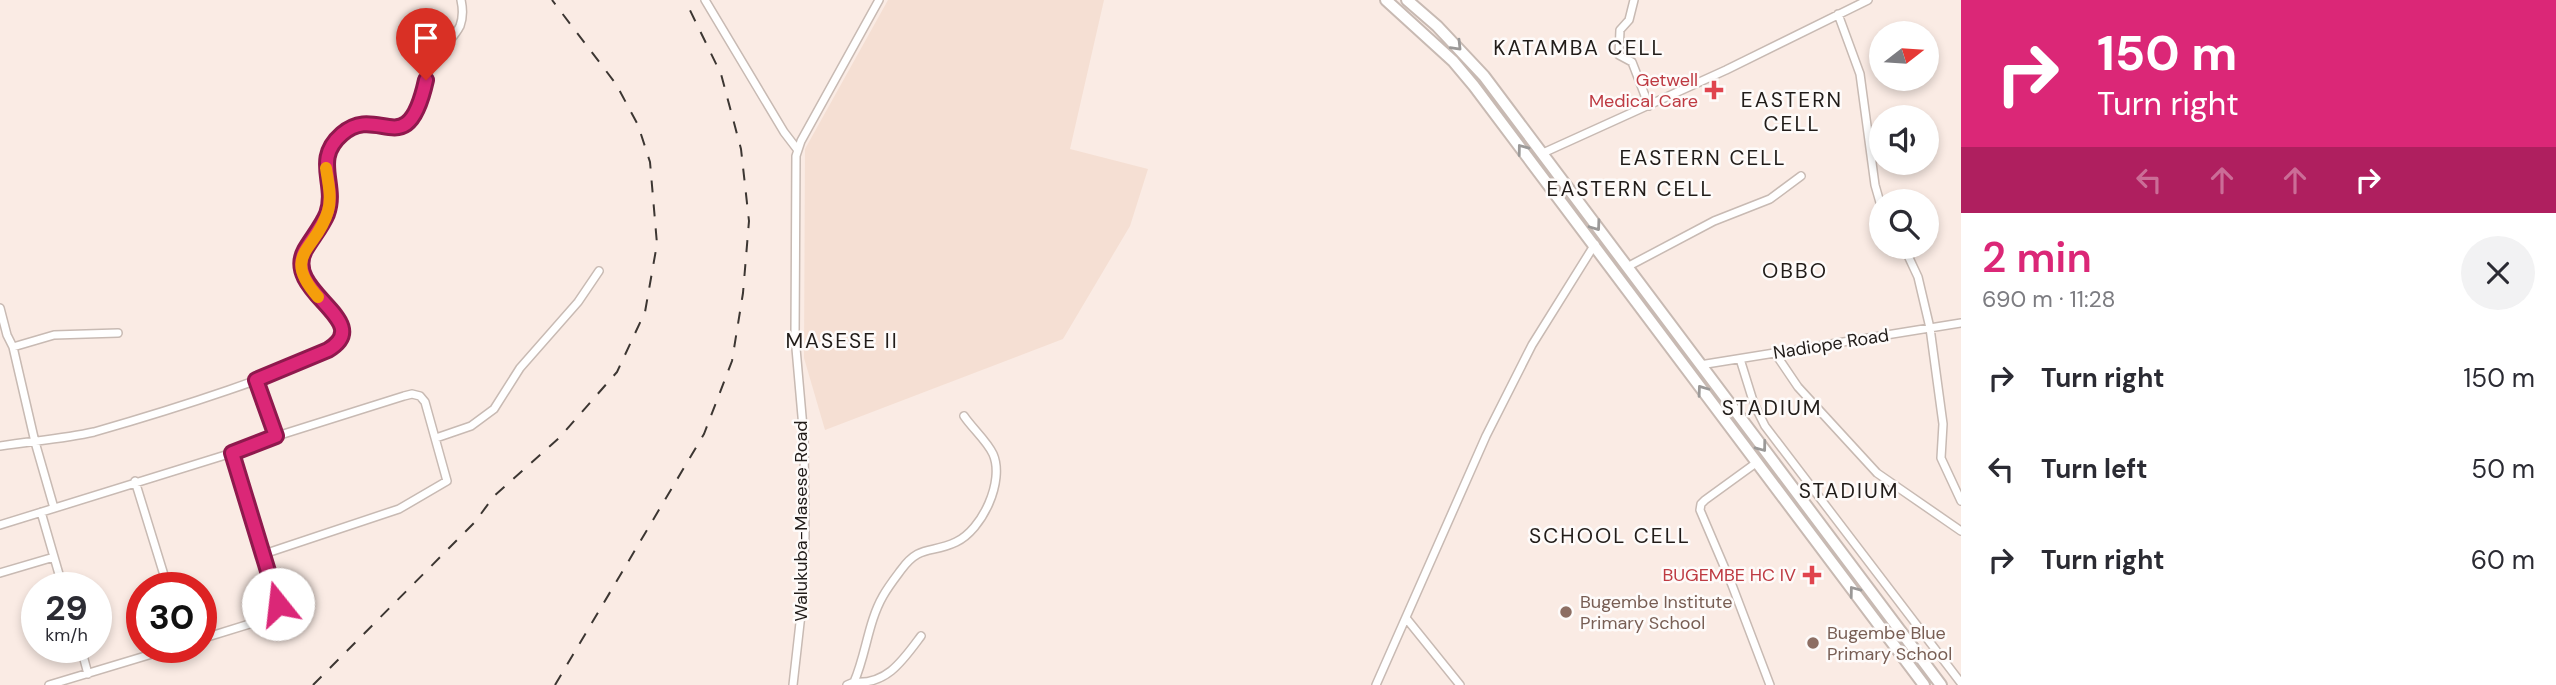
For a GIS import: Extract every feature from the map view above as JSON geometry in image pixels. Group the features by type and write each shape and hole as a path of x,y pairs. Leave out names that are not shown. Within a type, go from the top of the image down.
{"highway":[{"path":"1386,0 1453,61 1595,244 1924,685"},
{"path":"1407,0 1437,26 1484,76 1943,685"}],"street":[{"path":"0,446 92,432 256,380 337,345 344,336 344,328 316,295 301,270 300,260 327,213 327,155 342,134 354,126 364,123 401,128 408,124 422,100 430,66 461,24 461,0"},
{"path":"705,0 783,132 797,149"},
{"name":"Walukuba-Masese Road","path":"793,685 799,647 805,536 804,439 795,337 797,149 879,0"},
{"path":"1634,0 1629,20 1620,30 1620,56 1632,62 1649,106"},
{"path":"1543,153 1649,106 1868,0"},
{"path":"1838,14 1860,74 1877,189"},
{"path":"1627,267 1714,221 1770,198 1801,176"},
{"path":"1376,685 1486,436 1532,345 1595,244"},
{"path":"1910,259 1918,277 1930,328 1943,424 1941,458 1961,501"},
{"path":"436,438 471,426 494,408 520,368 578,302 599,271"},
{"path":"0,307 7,335 13,346 35,442 54,508"},
{"name":"Nadiope Road","path":"1700,365 1961,323"},
{"path":"13,346 54,335 118,333"},
{"path":"1775,353 1798,387 1877,473 1961,531"},
{"path":"1740,359 1754,404 1765,426 1959,680 1943,685"},
{"path":"256,380 276,436"},
{"path":"0,525 412,394 420,396 425,402 447,481 399,509 264,554"},
{"path":"850,684 863,662 882,597 902,568 915,554 957,542 968,534 985,514 992,494 995,461 964,416"},
{"path":"217,634 270,618 278,604 232,453"},
{"path":"1756,463 1700,504 1700,510 1770,685"},
{"path":"135,481 163,572"},
{"path":"41,512 58,572"},
{"path":"0,573 54,557"},
{"path":"1406,618 1460,685"},
{"path":"850,684 866,684 887,676 901,664 921,636"},
{"path":"49,685 126,662"},
{"path":"85,663 88,674"}],"shaded area":[{"path":"888,0 1104,0 1070,149 1148,169 1130,226 1063,339 825,430 804,358 805,149"}],"railway":[{"path":"313,685 475,522 494,496 559,438 617,372 645,312 657,244 650,162 638,125 616,84 552,0"},
{"path":"555,685 704,434 732,361 743,293 749,221 741,149 721,74 685,0"}],"slow traffic":[{"path":"318,297 301,270 300,260 327,213 329,185 326,168"}],"place":[{"name":"Getwell Medical Care","path":"1714,90"},
{"name":"BUGEMBE HC IV","path":"1812,575"},
{"name":"Bugembe Institute Primary School","path":"1566,612"},
{"name":"Bugembe Blue Primary School","path":"1813,643"}],"district":[{"name":"KATAMBA CELL","path":"1579,48"},
{"name":"EASTERN CELL","path":"1792,112"},
{"name":"EASTERN CELL","path":"1703,158"},
{"name":"EASTERN CELL","path":"1630,189"},
{"name":"OBBO","path":"1795,271"},
{"name":"MASESE II","path":"842,341"},
{"name":"STADIUM","path":"1772,408"},
{"name":"STADIUM","path":"1849,491"},
{"name":"SCHOOL CELL","path":"1610,536"}],"route":[{"path":"278,604 232,453 276,436 256,380 328,350 337,345 344,336 344,328 338,318 316,295 301,270 300,260 327,213 327,155 342,134 354,126 364,123 401,128 408,124 422,100 426,80"}]}
